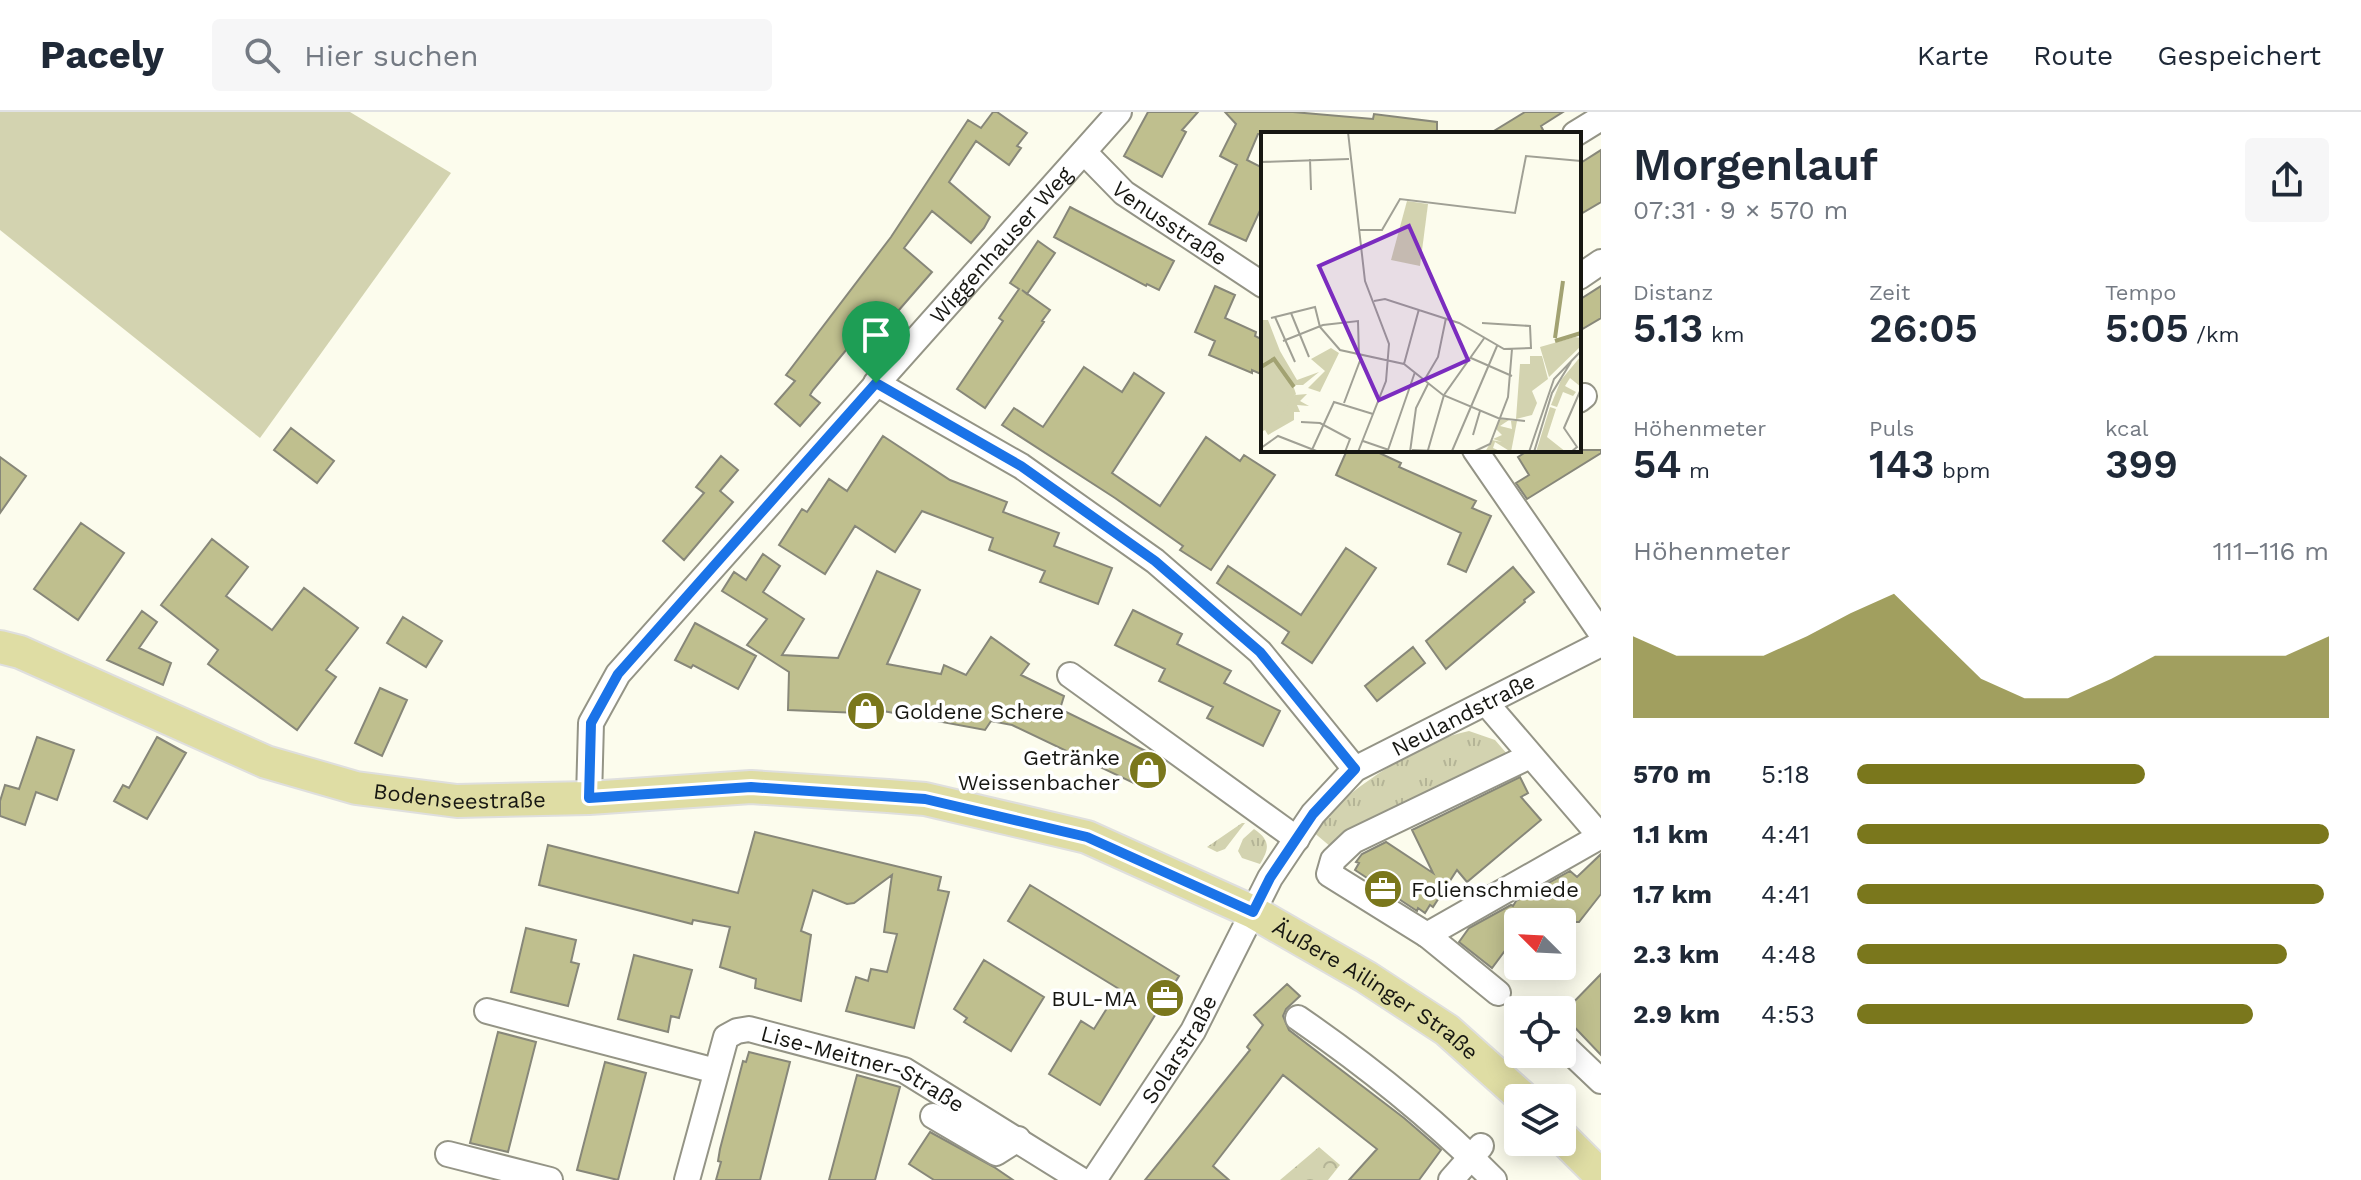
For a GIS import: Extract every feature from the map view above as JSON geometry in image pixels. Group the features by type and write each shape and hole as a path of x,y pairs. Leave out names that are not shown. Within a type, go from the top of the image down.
{"main road":[{"name":"Bodenseestraße","path":"0,647 20,652 266,762 356,788 457,801 589,798 751,787 925,799 1087,837"},
{"name":"Äußere Ailinger Straße","path":"1087,837 1253,912 1366,977 1447,1030 1507,1084"},
{"path":"1576,1151 1601,1176"}],"street":[{"name":"Wiggenhauser Weg","path":"589,798 591,723 618,674 1119,112"},
{"path":"1578,132 1601,118"},
{"name":"Venusstraße","path":"1084,152 1124,193 1261,284"},
{"path":"1581,276 1601,262"},
{"path":"876,383 1021,466 1155,561 1260,652 1355,769"},
{"path":"1482,452 1601,633"},
{"name":"Neulandstraße","path":"1253,912 1270,878 1313,814 1355,769 1601,644"},
{"path":"1070,675 1297,839"},
{"path":"1427,935 1601,836 1486,703"},
{"path":"1498,993 1427,935 1329,874 1333,860 1353,841 1530,756"},
{"name":"Solarstraße","path":"1106,1176 1193,1031 1253,912"},
{"path":"487,1011 716,1071"},
{"path":"1298,1018 1363,1063 1476,1151 1494,1180"},
{"name":"Lise-Meitner-Straße","path":"687,1180 726,1037 749,1029 904,1070 1081,1180"},
{"path":"1576,1057 1601,1081"},
{"path":"933,1116 996,1153 1018,1139"},
{"path":"1451,1180 1476,1151"},
{"path":"448,1154 550,1180"}],"green space":[{"path":"0,112 350,112 451,173 260,438 0,230"},
{"path":"1469,731 1495,740 1508,755 1331,847 1312,831 1342,801 1384,770 1428,745"},
{"path":"1245,823 1225,849 1217,852 1207,847"},
{"path":"1254,829 1267,845 1260,864 1242,858 1238,851 1243,839"},
{"path":"1319,1147 1340,1165 1328,1180 1280,1180"}],"building":[{"path":"993,112 1027,133 1017,146 1021,148 1009,165 976,141 949,182 990,217 984,228 971,243 932,211 904,248 932,272 872,341 861,332 813,390 810,395 820,403 800,426 775,404 795,381 786,375 891,237 968,120 981,128"},
{"path":"1148,112 1198,112 1182,130 1186,132 1162,177 1124,156"},
{"path":"1225,112 1293,112 1373,119 1374,114 1437,122 1437,132 1261,132 1247,160 1261,167 1261,208 1246,241 1209,224 1237,165 1220,156 1236,124"},
{"path":"1525,112 1563,112 1541,126 1544,132 1492,132"},
{"path":"1601,150 1601,202 1581,214 1581,163"},
{"path":"1070,207 1174,261 1159,290 1054,237"},
{"path":"1038,241 1055,253 1027,294 1050,310 985,408 957,389 1003,321 999,318 1019,289 1010,283"},
{"path":"1215,286 1235,295 1225,318 1256,332 1255,336 1261,339 1261,374 1209,355 1215,341 1195,332"},
{"path":"1601,286 1601,318 1581,330 1581,299"},
{"path":"1084,367 1122,392 1134,373 1164,393 1112,473 1160,506 1206,437 1240,461 1244,455 1275,475 1211,570 1180,550 1183,546 1115,498 1002,425 1014,408 1043,427"},
{"path":"291,428 334,461 317,483 274,450"},
{"path":"883,436 950,480 1007,502 1003,512 1059,533 1054,546 1112,568 1098,604 1040,582 1045,571 989,550 993,538 922,511 895,552 855,526 825,574 779,545 802,509 807,512 829,479 847,491"},
{"path":"1601,450 1601,453 1527,499 1516,483 1529,475 1518,457 1526,452"},
{"path":"1346,452 1377,452 1401,463 1399,467 1476,501 1472,508 1491,516 1466,572 1448,564 1461,533 1336,475"},
{"path":"721,456 738,470 720,491 733,502 684,560 663,541 704,493 696,487"},
{"path":"0,457 26,476 0,513"},
{"path":"81,523 124,553 78,620 34,589"},
{"path":"212,539 248,567 226,596 272,630 304,588 358,628 326,670 336,677 297,730 208,664 218,650 161,605"},
{"path":"1346,548 1376,568 1312,663 1282,643 1289,632 1217,583 1228,566 1301,615"},
{"path":"763,554 780,566 763,592 804,619 782,655 838,658 877,571 920,590 887,664 941,674 944,665 966,675 991,637 1029,664 1021,675 1064,696 1060,709 1156,756 1142,787 1012,725 991,721 985,730 883,711 883,714 788,710 789,672 747,645 767,619 722,591 734,572 746,580"},
{"path":"1513,567 1534,592 1446,669 1426,641"},
{"path":"1133,610 1182,634 1177,644 1231,671 1224,683 1280,711 1263,746 1207,718 1213,707 1159,681 1165,669 1115,645"},
{"path":"142,611 157,622 139,648 171,663 163,685 107,660"},
{"path":"403,617 442,641 426,667 387,643"},
{"path":"695,623 756,656 738,689 693,665 691,668 675,660"},
{"path":"1413,647 1425,663 1377,701 1365,686"},
{"path":"380,688 407,700 382,756 355,743"},
{"path":"37,737 74,750 57,800 36,792 25,825 0,816 0,801 5,785 19,789"},
{"path":"157,737 186,753 147,819 114,801 123,785 129,788"},
{"path":"1520,777 1528,793 1521,797 1541,820 1467,882 1457,870 1433,907 1430,905 1425,913 1418,908 1417,911 1355,870 1362,854 1386,842 1433,873 1412,830"},
{"path":"755,832 941,877 938,890 949,892 914,1028 846,1011 856,977 868,981 871,969 887,972 897,934 884,932 892,875 854,903 847,904 813,890 801,931 811,935 801,1001 755,988 756,979 720,967 730,927 693,920 692,924 539,885 548,845 738,893"},
{"path":"1601,854 1601,894 1579,922 1576,922 1576,908 1506,908 1570,871 1577,877"},
{"path":"1030,885 1179,976 1100,1105 1049,1074 1081,1021 1094,1029 1119,989 1008,921"},
{"path":"1504,909 1504,952 1492,968 1459,942 1469,928"},
{"path":"526,928 576,940 571,962 579,964 568,1006 511,992"},
{"path":"634,955 692,970 679,1018 671,1016 668,1032 618,1019"},
{"path":"984,960 1044,997 1011,1051 964,1022 967,1018 954,1009"},
{"path":"1601,974 1601,1055 1576,1029 1576,1000"},
{"path":"1287,984 1300,996 1283,1016 1289,1030 1441,1150 1419,1180 1349,1180 1377,1149 1283,1075 1213,1166 1229,1180 1145,1180 1250,1050 1247,1047 1263,1025 1254,1015"},
{"path":"498,1032 536,1042 508,1152 470,1143"},
{"path":"749,1052 790,1062 760,1180 716,1180 721,1162 718,1161 720,1149 743,1061 746,1062"},
{"path":"605,1062 646,1073 618,1180 577,1170"},
{"path":"857,1075 900,1087 875,1180 829,1180"},
{"path":"930,1132 1013,1180 934,1180 909,1164"}],"place":[{"name":"Goldene Schere","path":"866,711"},
{"name":"Getränke Weissenbacher","path":"1148,770"},
{"name":"Folienschmiede","path":"1383,889"},
{"name":"BUL-MA","path":"1165,998"}],"route":[{"path":"876,383 1021,466 1155,561 1260,652 1355,769 1313,814 1270,878 1253,912 1087,837 925,799 751,787 589,798 591,723 618,674 876,383"}]}
